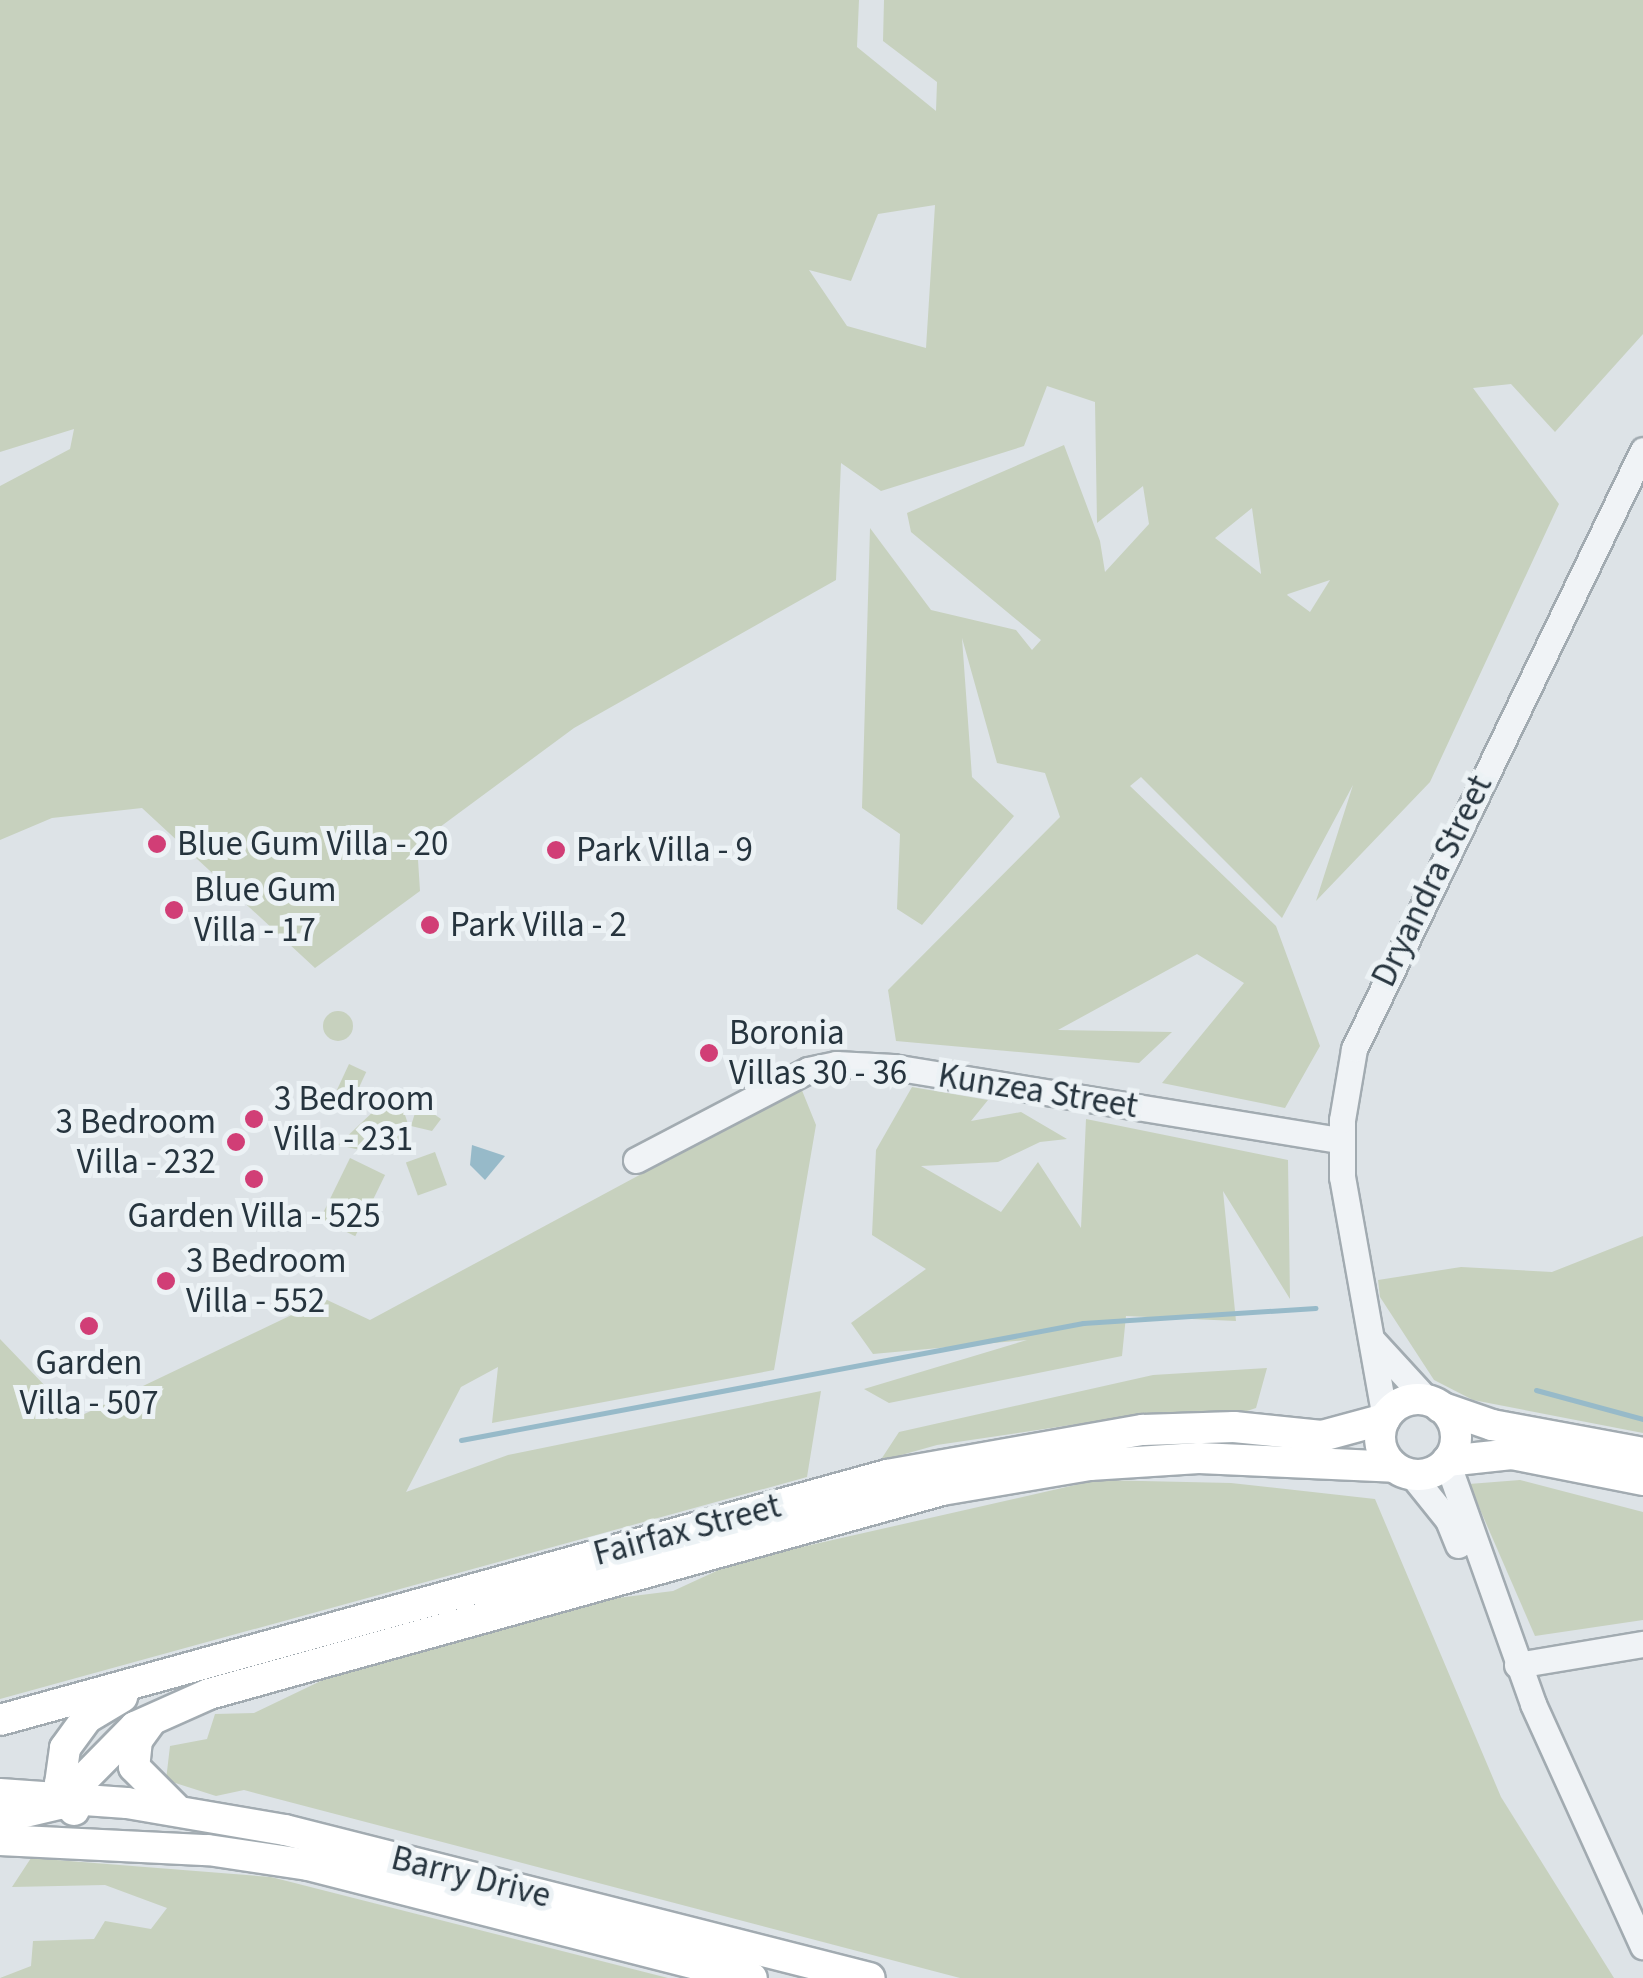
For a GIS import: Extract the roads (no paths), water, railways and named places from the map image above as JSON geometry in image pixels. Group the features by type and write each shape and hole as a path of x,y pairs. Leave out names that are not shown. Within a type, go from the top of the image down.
{"main road":[{"path":"1643,1452 1492,1424 1434,1404 1407,1401 1385,1419 1382,1450 1403,1471 1430,1473 1447,1462 1512,1454 1643,1480"},
{"path":"1434,1404 1456,1433 1447,1462"},
{"name":"Fairfax Street","path":"0,1720 887,1475 995,1452 1200,1426 1322,1436 1385,1419"},
{"name":"Fairfax Street","path":"68,1798 117,1742 160,1713 492,1612 854,1513 1024,1474 1200,1458 1347,1460 1403,1471"},
{"path":"179,1671 79,1726 60,1764 68,1798 81,1818 98,1826 208,1850"},
{"path":"160,1713 137,1740 134,1767 147,1787 181,1810"},
{"name":"Barry Drive","path":"0,1794 181,1810 285,1830 870,1978"},
{"path":"0,1818 39,1812 68,1798"},
{"name":"Barry Drive","path":"0,1840 208,1850 343,1873 752,1978"}],"street":[{"name":"Dryandra Street","path":"1385,1419 1344,1213 1340,1140 1366,1019 1643,450"},
{"name":"Kunzea Street","path":"636,1160 808,1070 836,1064 892,1067 1340,1140"},
{"path":"1372,1340 1434,1404"},
{"path":"1447,1462 1514,1639 1517,1664 1643,1946"},
{"path":"1403,1471 1448,1520 1497,1644 1517,1664"},
{"path":"1517,1664 1643,1644"}],"water":[{"path":"472,1145 505,1156 485,1180 470,1165"}],"waterway":[{"path":"461,1440 1083,1323 1316,1308"},
{"path":"1536,1390 1643,1419"}],"place":[{"name":"Blue Gum Villa - 20","path":"157,844"},
{"name":"Park Villa - 9","path":"556,850"},
{"name":"Blue Gum Villa - 17","path":"174,910"},
{"name":"Park Villa - 2","path":"430,925"},
{"name":"Boronia Villas 30 - 36","path":"709,1053"},
{"name":"3 Bedroom Villa - 231","path":"254,1119"},
{"name":"3 Bedroom Villa - 232","path":"236,1142"},
{"name":"Garden Villa - 525","path":"254,1179"},
{"name":"3 Bedroom Villa - 552","path":"166,1281"},
{"name":"Garden Villa - 507","path":"89,1326"}]}
